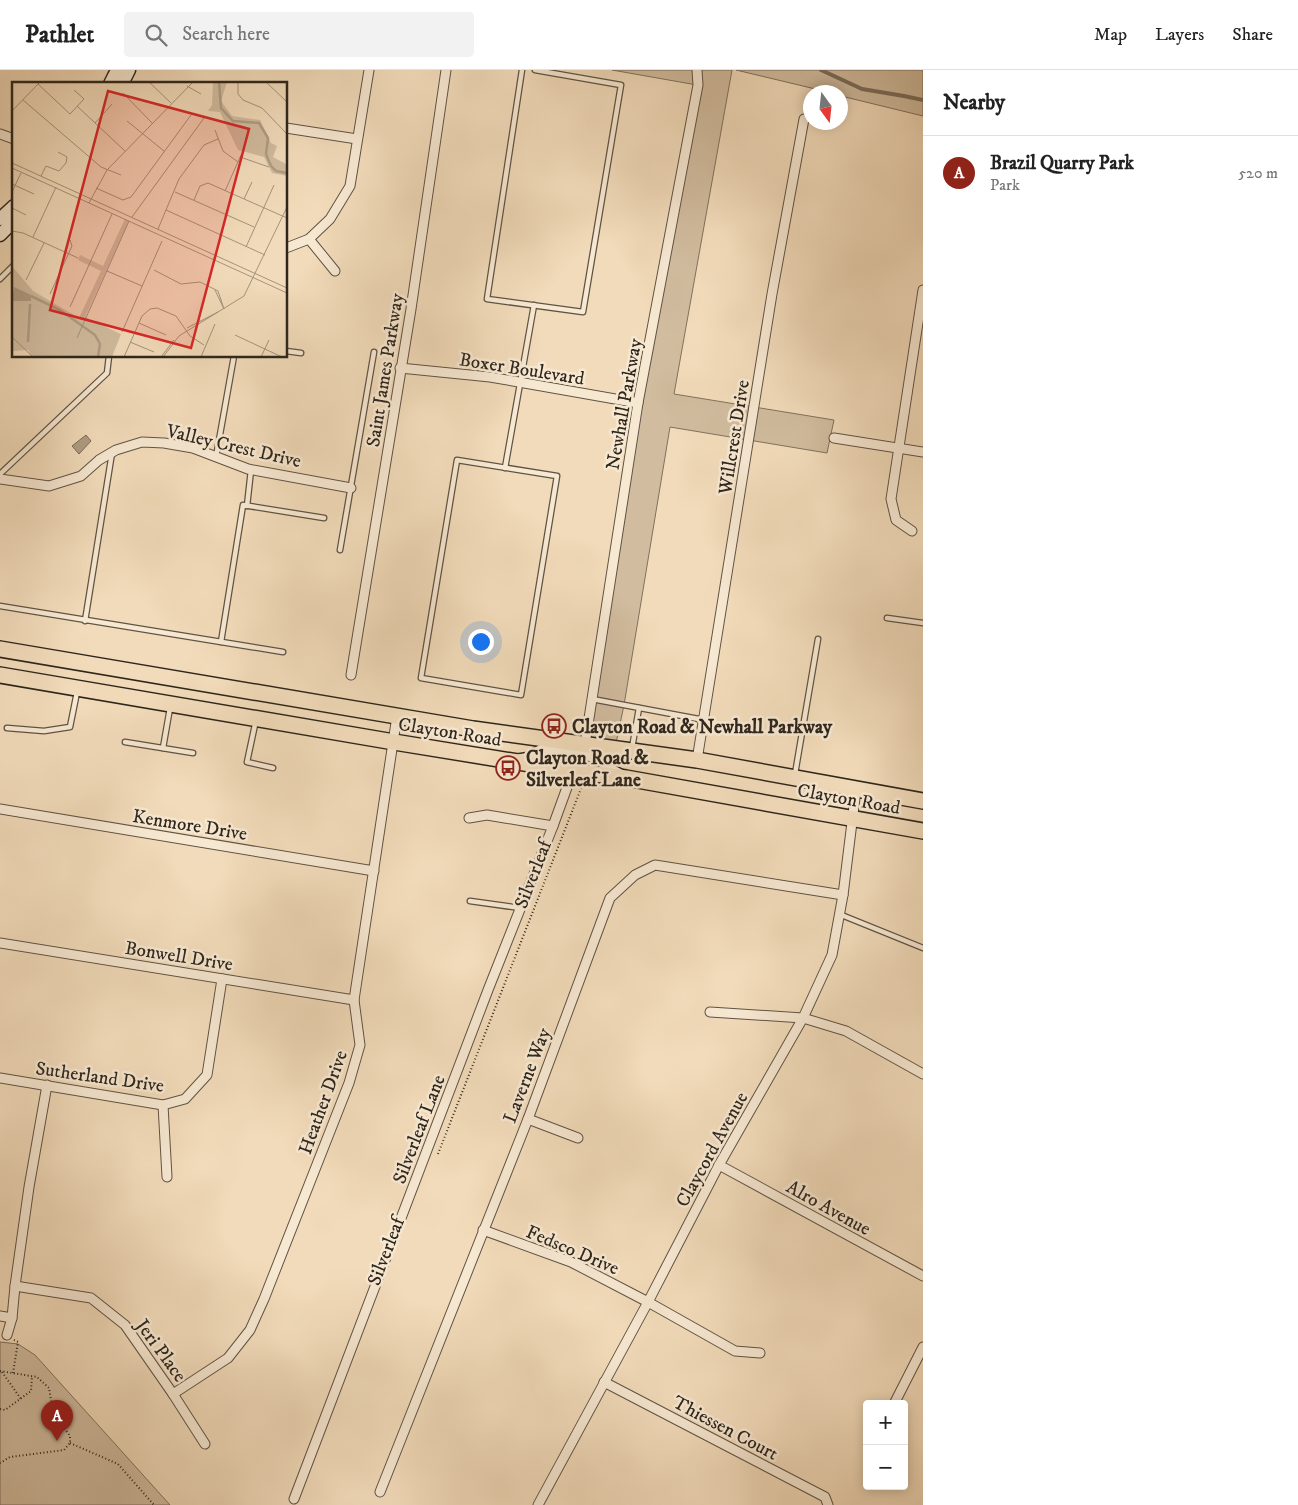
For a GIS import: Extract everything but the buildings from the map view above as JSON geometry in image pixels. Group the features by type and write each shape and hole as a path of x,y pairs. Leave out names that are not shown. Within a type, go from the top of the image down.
{"main road":[{"path":"111,82 117,70"},
{"path":"123,82 129,70"},
{"path":"0,219 12,208"},
{"path":"0,235 12,223"},
{"name":"Clayton Road","path":"0,649 473,729 697,760 923,801"},
{"name":"Clayton Road","path":"0,675 514,762 626,778 923,831"},
{"path":"514,762 528,759 543,750 575,753 585,744 592,756 602,759 610,770 626,778"}],"street":[{"path":"288,247 309,239 330,219 350,186 369,70"},
{"name":"Saint James Parkway","path":"351,675 411,309 446,70"},
{"name":"Newhall Parkway","path":"585,744 638,403 698,85 697,70"},
{"name":"Willcrest Drive","path":"697,760 772,294 803,124"},
{"path":"288,128 358,139"},
{"path":"309,239 335,271"},
{"path":"912,531 896,520 890,499 923,290"},
{"name":"Boxer Boulevard","path":"400,368 490,377 638,403"},
{"path":"834,438 923,452"},
{"name":"Valley Crest Drive","path":"0,479 49,486 80,476 112,452 142,442 164,443 193,448 251,470 351,488"},
{"name":"Heather Drive","path":"174,1394 228,1358 250,1330 264,1299 348,1083 360,1045 354,1000 398,716"},
{"name":"Silverleaf Lane","path":"294,1499 554,826 573,771"},
{"name":"Claycord Avenue","path":"538,1505 719,1166 803,1018 832,954 843,895 856,790"},
{"name":"Kenmore Drive","path":"0,809 374,871"},
{"path":"469,818 487,815 554,826"},
{"name":"Laverne Way","path":"380,1492 528,1119 610,898 635,875 655,865 843,895"},
{"name":"Bonwell Drive","path":"0,944 354,1000"},
{"name":"Sutherland Drive","path":"0,1078 163,1105 184,1099 207,1075 222,978"},
{"path":"710,1012 803,1018 846,1031 923,1074"},
{"path":"7,1335 12,1318 29,1187 47,1085"},
{"path":"163,1105 167,1177"},
{"path":"528,1119 578,1138"},
{"name":"Alro Avenue","path":"719,1166 923,1276"},
{"name":"Fedsco Drive","path":"483,1230 571,1262 648,1302 734,1351 760,1353"},
{"name":"Jeri Place","path":"15,1286 91,1298 125,1325 174,1394 205,1444"},
{"path":"0,1316 12,1318"},
{"path":"896,1400 923,1347"},
{"name":"Thiessen Court","path":"604,1382 825,1497 828,1505"}],"lane":[{"path":"522,70 487,300 583,312 621,85 535,70"},
{"path":"0,279 12,267"},
{"path":"505,468 534,305"},
{"path":"288,351 301,354"},
{"path":"340,550 374,352"},
{"path":"0,474 106,373 109,358"},
{"path":"216,457 234,358"},
{"path":"85,620 112,452"},
{"path":"457,460 505,468 557,476 520,695 421,678 457,460"},
{"path":"247,506 251,470"},
{"path":"221,642 243,506 324,518"},
{"path":"0,606 282,652"},
{"path":"887,618 923,623"},
{"path":"794,778 818,639"},
{"path":"7,728 44,731 70,727 78,688"},
{"path":"592,699 704,720"},
{"path":"163,748 171,704"},
{"path":"631,751 640,708"},
{"path":"256,719 247,762 273,768"},
{"path":"125,742 192,753"},
{"path":"470,901 521,908"},
{"path":"840,914 923,948"}],"path":[{"name":"Silverleaf","path":"438,1154 583,784"},
{"path":"7,1335 18,1342 13,1373"},
{"path":"0,1463 10,1456 64,1450 70,1443 70,1436 53,1412 49,1388 37,1377 1,1371"},
{"path":"1,1371 21,1398"},
{"path":"0,1409 5,1410 32,1391 32,1376"},
{"path":"70,1443 118,1464 154,1505"}],"shaded area":[{"path":"612,70 732,70 674,394 834,420 827,453 670,427 624,705 615,748 585,744 638,403 697,85"},
{"path":"736,70 923,70 923,116 848,98 848,85 803,86"},
{"path":"86,435 91,441 79,454 72,446"},
{"path":"0,1342 18,1344 35,1355 170,1505 0,1505"}],"waterway":[{"path":"821,70 862,89 923,100"}],"place":[{"name":"Clayton Road & Newhall Parkway","path":"554,726"},
{"name":"Clayton Road & Silverleaf Lane","path":"508,768"},
{"name":"Brazil Quarry Park","path":"57,1441"}]}
